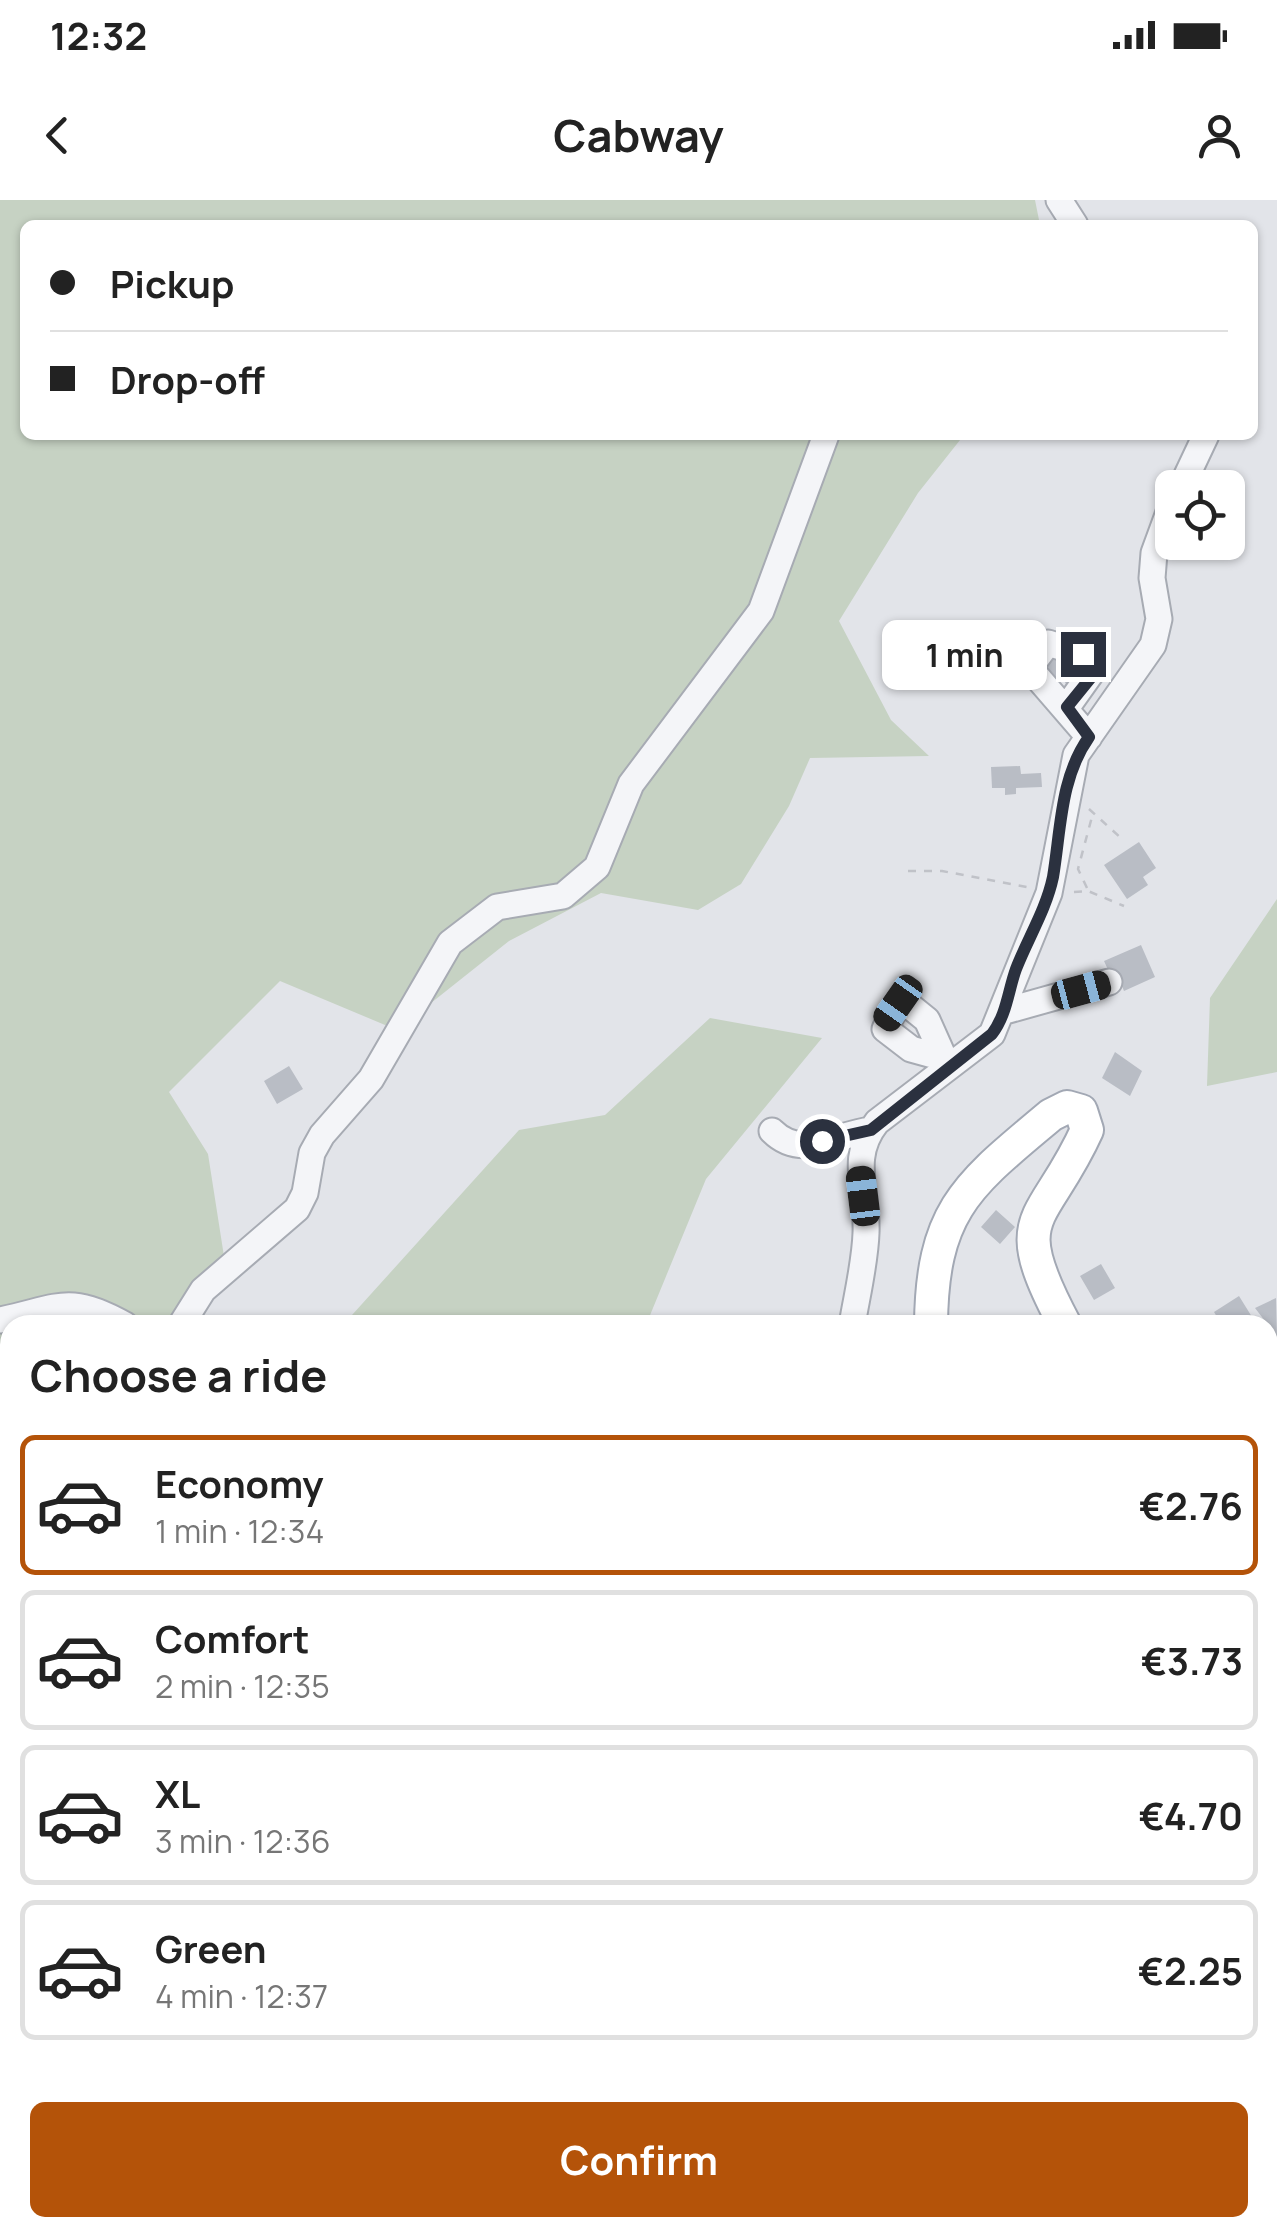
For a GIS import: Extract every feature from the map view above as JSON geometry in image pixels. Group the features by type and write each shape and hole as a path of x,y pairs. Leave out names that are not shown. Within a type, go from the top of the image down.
{"main road":[{"path":"932,1315 944,1237 962,1194 1051,1114 1067,1107 1081,1112 1087,1130 1041,1204 1032,1228 1046,1289 1060,1315"}],"street":[{"path":"187,1315 202,1290 297,1209 305,1193 312,1153 322,1135 371,1079 459,933 497,907 563,896 597,866 631,784 762,612 824,440"},
{"path":"1189,470 1204,440"},
{"path":"854,1315 866,1240 860,1154 871,1130 944,1062 992,1034 1005,1011 1017,966 1049,893 1066,787 1076,756 1154,645 1159,619 1152,578 1155,550"},
{"path":"1067,707 1089,737"},
{"path":"1005,1011 1109,982"},
{"path":"772,1131 784,1144 798,1147 871,1130"},
{"path":"21,1315 73,1303 107,1315"}],"path":[{"path":"1066,787 1122,839"},
{"path":"1088,891 1078,869 1093,813"},
{"path":"908,872 942,872 1049,893 1088,891 1124,906"}],"green space":[{"path":"0,200 1035,200 1039,220 20,220 20,440 960,440 918,493 839,621 891,720 929,756 810,758 789,806 741,884 698,910 601,893 509,941 397,1030 280,981 169,1092 208,1154 228,1282 193,1315 0,1315"},
{"path":"1277,899 1277,1072 1207,1086 1210,998"},
{"path":"710,1018 822,1038 706,1179 650,1315 352,1315 519,1130 605,1115"}],"building":[{"path":"1050,653 1088,666 1070,691 1062,677 1053,682 1037,665"},
{"path":"1020,766 1021,774 1041,773 1042,787 1016,788 1016,794 1005,795 1005,788 992,788 991,767"},
{"path":"1139,842 1156,868 1143,877 1148,885 1127,899 1104,865"},
{"path":"1141,945 1155,977 1124,991 1116,972 1110,974 1104,961"},
{"path":"1115,1052 1142,1071 1130,1096 1102,1078"},
{"path":"289,1066 303,1089 277,1104 264,1081"},
{"path":"996,1210 1015,1227 1000,1244 981,1227"},
{"path":"1101,1264 1115,1288 1094,1300 1080,1276"},
{"path":"1239,1296 1251,1315 1216,1315 1214,1312"},
{"path":"1276,1298 1276,1315 1260,1315 1255,1308"}],"route":[{"path":"822,1141 871,1130 992,1034 1002,1019 1017,966 1049,893 1066,787 1076,756 1089,737 1067,707 1093,675 1094,669 1083,654"}]}
